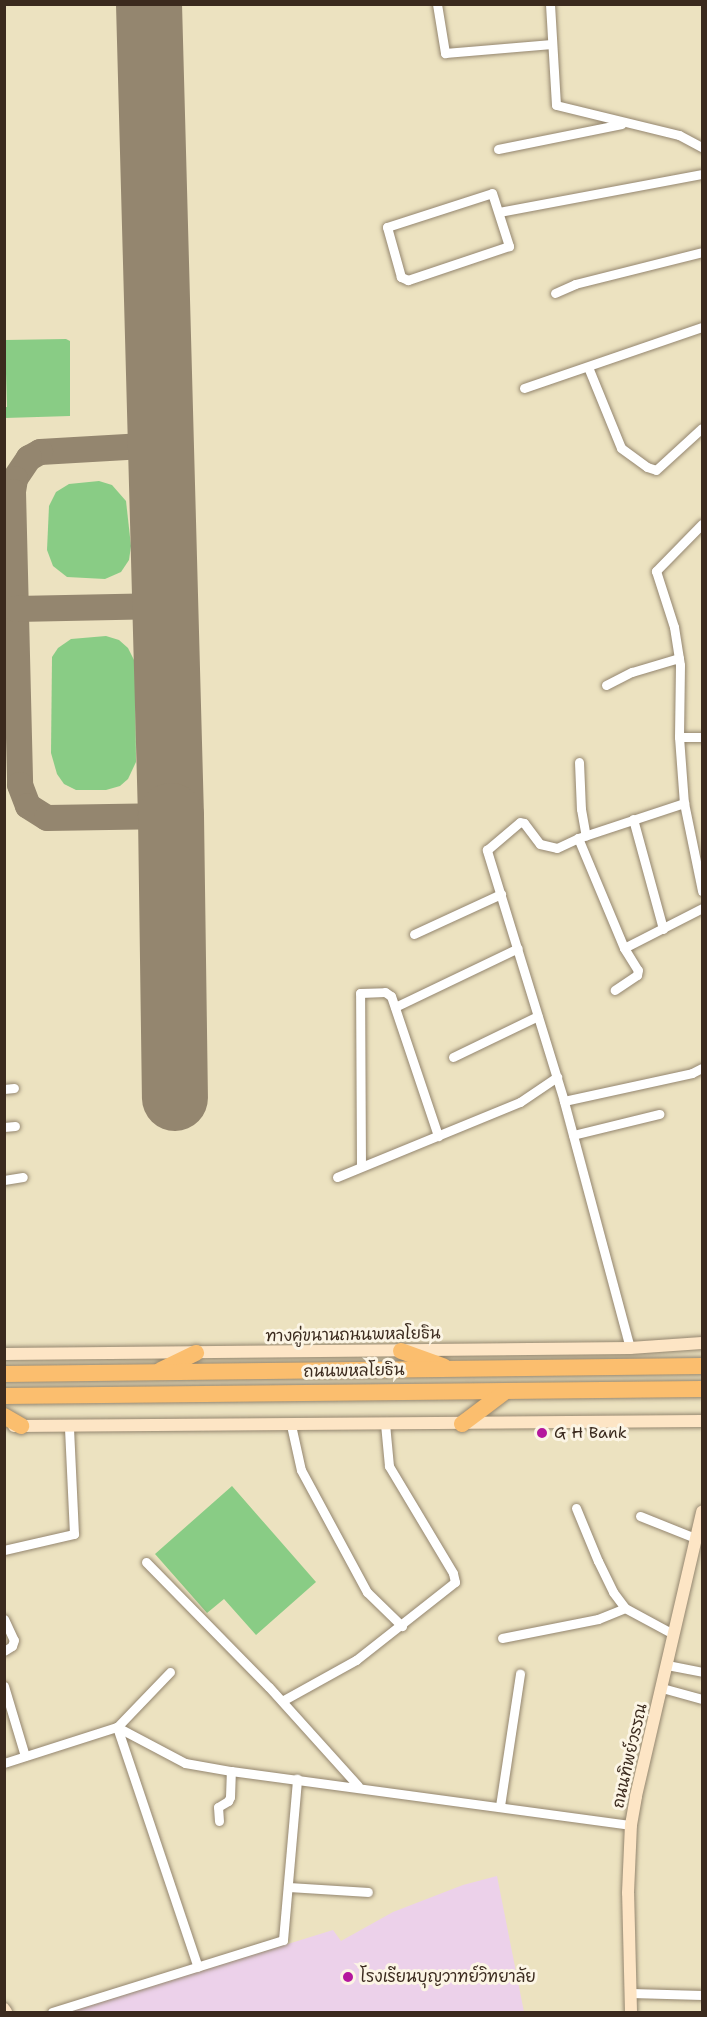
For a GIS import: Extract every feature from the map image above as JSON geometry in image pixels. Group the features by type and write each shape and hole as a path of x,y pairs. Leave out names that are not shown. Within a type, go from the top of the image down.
{"highway":[{"path":"401,1351 453,1369"},
{"path":"155,1373 196,1353"},
{"name":"ถนนพหลโยธิน","path":"4,1374 702,1366"},
{"name":"ถนนพหลโยธิน","path":"4,1396 702,1389"},
{"path":"462,1424 506,1391"},
{"path":"4,1416 13,1426"}],"main road":[{"name":"ทางคู่ขนานถนนพหลโยธิน","path":"4,1354 630,1348 702,1343"},
{"path":"13,1426 702,1421"},
{"name":"ถนนทิพย์วรรณ","path":"631,2013 628,1893 636,1796 702,1512"}],"street":[{"path":"437,4 445,53 552,44"},
{"path":"550,4 556,105 679,135 702,147"},
{"path":"498,149 624,123"},
{"path":"499,212 702,174"},
{"path":"492,194 499,212 509,246 408,280 401,277 387,227 492,194"},
{"path":"555,293 575,284 702,252"},
{"path":"524,388 702,327"},
{"path":"588,367 621,448 647,467 656,470 702,428"},
{"path":"702,524 656,571 674,627 679,658 679,737 684,803 702,891"},
{"path":"606,685 632,672 679,658"},
{"path":"679,737 702,736"},
{"path":"579,762 582,837 624,948 639,973 615,990"},
{"path":"630,1348 564,1101 487,850 515,825 524,823 540,844 549,848 557,848 582,837 684,803"},
{"path":"633,819 663,929"},
{"path":"414,934 501,894"},
{"path":"624,948 702,908"},
{"path":"395,1007 518,948"},
{"path":"361,1166 358,997 363,993 388,993 395,1007 438,1136"},
{"path":"453,1057 538,1016"},
{"path":"564,1101 692,1073 702,1068"},
{"path":"337,1177 520,1102 557,1077"},
{"path":"573,1135 658,1114"},
{"path":"4,1127 15,1126"},
{"path":"4,1180 23,1178"},
{"path":"282,1701 356,1660 455,1582 453,1573 389,1466 385,1424"},
{"path":"291,1425 301,1470 367,1592 402,1626"},
{"path":"4,1550 74,1533 69,1427"},
{"path":"576,1508 608,1582 625,1608 673,1634"},
{"path":"640,1516 695,1538"},
{"path":"146,1562 282,1701 358,1786"},
{"path":"502,1638 598,1619 625,1608"},
{"path":"4,1619 14,1640 12,1646 4,1651"},
{"path":"667,1665 702,1672"},
{"path":"4,1763 117,1727 170,1672"},
{"path":"500,1806 520,1674"},
{"path":"4,1686 25,1756"},
{"path":"662,1688 702,1699"},
{"path":"117,1727 185,1763 632,1825"},
{"path":"117,1727 198,1967"},
{"path":"219,1821 218,1807 230,1797 231,1771"},
{"path":"52,2013 283,1940 297,1779"},
{"path":"289,1887 368,1892"},
{"path":"631,1993 702,1995"}],"shaded area":[{"name":"โรงเรียนบุญวาทย์วิทยาลัย","path":"497,1876 524,2012 68,2012 333,1930 341,1941 393,1912 463,1885"}],"green space":[{"path":"66,339 70,341 70,416 5,418 5,407 7,407 5,340"},
{"path":"99,481 112,485 126,501 131,546 129,560 121,572 105,579 67,577 53,566 47,550 49,506 56,492 69,484"},
{"path":"106,636 119,640 128,648 135,662 136,762 128,779 120,786 106,790 76,790 64,784 57,774 51,753 52,657 58,648 71,639"},
{"path":"232,1486 316,1582 256,1635 224,1599 207,1613 155,1554"}],"taxiway":[{"path":"161,445 40,452 29,458 15,479 13,492 20,785 28,806 47,818 171,816"},
{"path":"16,609 165,606"}],"runway":[{"path":"149,4 171,816 175,1098"}],"place":[{"name":"G H Bank","path":"542,1433"},
{"name":"โรงเรียนบุญวาทย์วิทยาลัย","path":"348,1977"}]}
